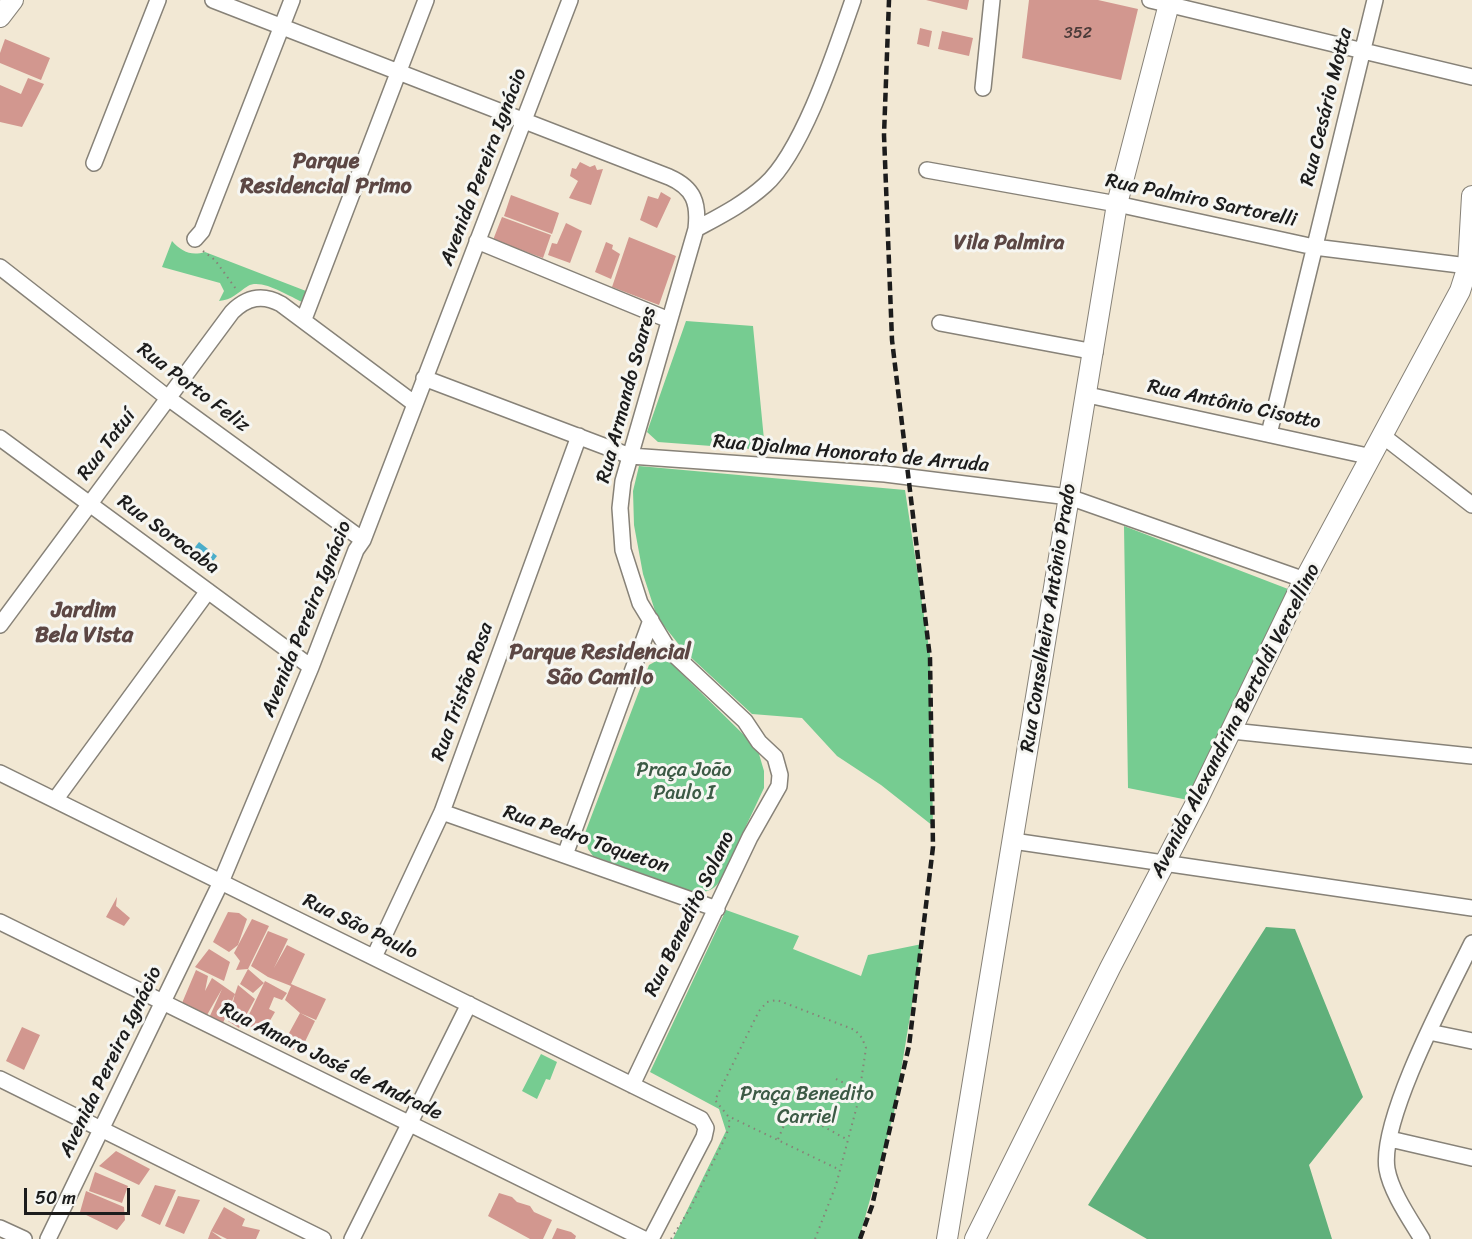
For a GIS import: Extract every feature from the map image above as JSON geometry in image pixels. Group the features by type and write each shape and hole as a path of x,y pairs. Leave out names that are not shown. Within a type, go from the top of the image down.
{"main road":[{"path":"0,17 13,0"},
{"name":"Rua Conselheiro Antônio Prado","path":"948,1235 1069,497 1088,395 1117,204 1169,2"},
{"name":"Avenida Alexandrina Bertoldi Vercellino","path":"976,1237 1110,968 1232,731 1305,580 1460,291 1470,267 1472,196"},
{"path":"948,1235 961,1238 976,1237"}],"street":[{"path":"94,163 158,0"},
{"path":"213,0 524,121"},
{"path":"195,239 202,231 292,0"},
{"path":"304,319 426,0"},
{"name":"Avenida Pereira Ignácio","path":"48,1239 221,882 311,667 356,550 363,540 570,0"},
{"path":"696,229 742,204 767,183 799,138 853,0"},
{"path":"983,88 992,0"},
{"path":"1150,0 1169,2 1472,77"},
{"name":"Rua Cesário Motta","path":"1269,434 1375,0"},
{"name":"Rua Armando Soares","path":"524,121 681,183 690,189 696,203 696,229 630,456 620,508 623,550 639,602 668,649 745,721 777,761"},
{"name":"Rua Palmiro Sartorelli","path":"927,170 1117,204 1314,247 1470,267"},
{"path":"477,241 669,320"},
{"name":"Rua Porto Feliz","path":"0,267 168,398 363,540"},
{"path":"250,299 273,300 304,319 415,404"},
{"name":"Rua Tatuí","path":"0,625 232,312 250,299"},
{"path":"940,323 1095,352"},
{"name":"Rua Djalma Honorato de Arruda","path":"424,378 630,456 885,474 1069,497 1305,580"},
{"name":"Rua Antônio Cisotto","path":"1088,395 1372,457"},
{"name":"Rua Tristão Rosa","path":"374,957 442,812 579,436"},
{"path":"1383,436 1472,505"},
{"name":"Rua Sorocaba","path":"0,438 311,667"},
{"path":"55,800 208,591"},
{"path":"565,855 651,620"},
{"path":"1232,731 1472,756"},
{"name":"Rua Benedito Solano","path":"632,1084 761,816 779,786 780,770 777,761"},
{"name":"Rua São Paulo","path":"0,773 701,1119 705,1125 705,1134 651,1239"},
{"name":"Rua Pedro Toqueton","path":"442,812 717,909"},
{"path":"1013,841 1472,908"},
{"name":"Rua Amaro José de Andrade","path":"0,922 644,1239"},
{"path":"1422,1239 1387,1170 1390,1139 1411,1073 1472,943"},
{"path":"352,1239 469,1004"},
{"path":"1429,1032 1472,1041"},
{"path":"0,1079 323,1239"},
{"path":"1390,1139 1472,1158"},
{"path":"0,1228 24,1239"}],"path":[{"path":"195,239 250,299"},
{"path":"671,1239 691,1207 730,1124 728,1116 715,1100 759,1011 772,1000 855,1030 862,1038 866,1048 860,1091 840,1170 814,1239"},
{"path":"836,1079 860,1091"},
{"path":"778,1139 789,1114"},
{"path":"728,1116 840,1170"},
{"path":"817,1123 848,1140"}],"green space":[{"path":"172,241 187,252 195,254 205,252 306,291 302,302 260,284 248,286 231,298 219,301 224,291 220,283 162,267"},
{"path":"686,321 753,326 765,450 658,442 647,432"},
{"path":"639,466 905,490 930,655 933,826 881,785 837,756 802,718 752,714 684,651 657,617 643,574 634,525 633,491"},
{"path":"1124,526 1288,589 1188,800 1128,788"},
{"name":"Praça João Paulo I","path":"660,659 671,663 749,740 759,754 764,771 764,788 721,879 712,889 705,892 691,891 593,856 588,849 585,833 649,665"},
{"name":"Praça Benedito Carriel","path":"726,910 799,936 793,949 861,976 868,955 922,944 894,1113 859,1239 673,1239 726,1131 719,1109 650,1072"},
{"path":"1266,927 1295,929 1363,1097 1309,1165 1332,1239 1147,1239 1088,1205"},
{"path":"541,1054 557,1062 550,1080 546,1079 537,1099 522,1091"}],"water":[{"path":"199,542 217,556 210,565 192,551"}],"building":[{"path":"926,0 969,0 967,10"},
{"path":"1029,0 1098,0 1138,9 1121,80 1022,58"},
{"path":"920,28 932,31 929,47 917,44"},
{"path":"942,31 973,38 969,56 938,49"},
{"path":"5,39 50,58 41,80 0,63 0,53"},
{"path":"28,78 44,84 22,127 0,122 0,85 21,94"},
{"path":"580,162 590,167 595,165 597,170 603,169 591,205 569,198 578,181 570,176 572,168 576,169"},
{"path":"661,192 671,198 657,228 640,220 648,196 658,199"},
{"path":"511,195 559,213 552,234 504,216"},
{"path":"502,217 551,235 543,258 493,240"},
{"path":"566,223 582,231 570,263 548,255 552,243 557,244"},
{"path":"629,237 676,256 659,305 612,287"},
{"path":"606,242 613,245 612,249 620,254 611,279 595,272"},
{"path":"117,897 116,906 130,918 124,926 106,917"},
{"path":"228,912 239,913 247,919 238,945 229,952 213,942"},
{"path":"252,919 269,926 248,969 236,970 240,961 234,953"},
{"path":"268,931 288,939 274,968 287,945 305,954 291,984 326,999 316,1020 300,1013 285,1000 291,986 268,977 251,966"},
{"path":"209,949 230,962 224,981 195,967"},
{"path":"248,969 264,983 253,993 240,984"},
{"path":"196,970 208,976 205,991 212,978 235,994 223,1023 209,1018 222,989 207,1015 182,1003"},
{"path":"265,981 287,993 282,1000 274,997 269,1009 275,1012 264,1031 244,1025"},
{"path":"238,985 255,999 239,1028 228,1021"},
{"path":"300,1013 315,1021 300,1052 282,1046"},
{"path":"22,1027 40,1035 24,1070 6,1061"},
{"path":"116,1151 150,1169 139,1185 99,1166"},
{"path":"95,1172 128,1186 122,1203 89,1191"},
{"path":"155,1185 176,1190 160,1225 141,1216"},
{"path":"86,1191 124,1207 125,1220 117,1230 80,1212"},
{"path":"499,1193 530,1206 534,1212 552,1220 543,1239 530,1239 488,1216"},
{"path":"178,1196 200,1200 184,1234 165,1226"},
{"path":"224,1207 245,1219 242,1226 260,1230 256,1239 227,1239 211,1231"},
{"path":"557,1228 571,1232 576,1236 575,1239 552,1239"},
{"path":"211,1231 222,1239 208,1239"}],"railway":[{"path":"860,1239 872,1206 909,1046 933,847 930,658 892,340 884,135 889,0"}],"district":[{"name":"Parque Residencial Primo","path":"326,174"},
{"name":"Vila Palmira","path":"1009,244"},
{"name":"Jardim Bela Vista","path":"84,624"},
{"name":"Parque Residencial São Camilo","path":"600,666"}]}
